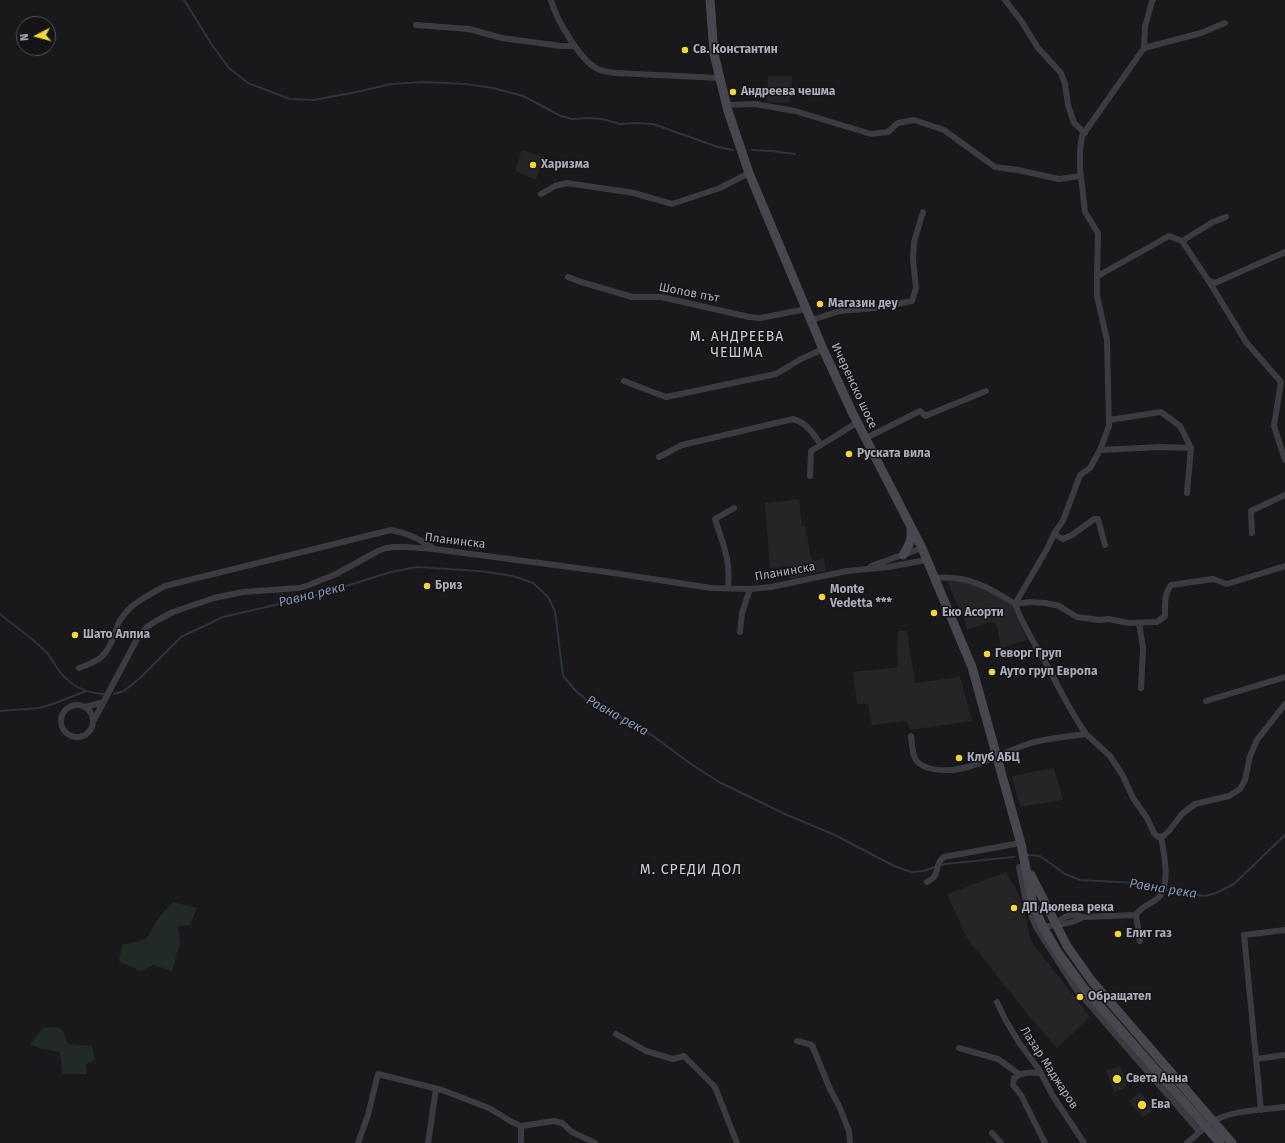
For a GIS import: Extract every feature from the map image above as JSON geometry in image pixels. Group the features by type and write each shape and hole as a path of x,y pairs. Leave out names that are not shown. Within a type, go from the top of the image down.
{"street":[{"path":"551,0 554,10 569,39 591,64 600,70 616,73 720,78"},
{"name":"Ичеренско шосе","path":"710,0 714,54 726,105 749,173 823,349 922,548 972,667 1021,843 1022,866"},
{"path":"1005,0 1022,22 1038,48 1061,73 1065,84 1068,105 1074,123 1085,133"},
{"path":"1152,0 1145,27 1144,48 1082,136 1080,150 1085,212 1098,233 1097,296 1107,340 1109,426 1100,450 1090,468 1080,474 1063,522 1054,534 1016,604 1022,623 1076,720 1086,734 1110,756 1123,776 1133,798 1154,833 1158,837 1162,837"},
{"path":"1144,48 1201,33 1225,23"},
{"path":"416,25 469,29 502,38 561,46 575,46"},
{"path":"726,105 755,104 796,111 871,134 888,132 898,123 914,120 944,130 995,168 1018,170 1059,179 1081,176"},
{"path":"541,194 555,186 567,183 634,193 672,204 720,188 749,173"},
{"path":"812,320 840,311 876,308 912,301 916,288 913,259 914,242 923,212"},
{"path":"1182,241 1214,222 1226,217"},
{"path":"1097,277 1169,236 1182,241 1246,342 1281,382 1274,426 1282,441 1285,460"},
{"path":"1208,280 1215,283 1285,252"},
{"name":"Шопов път","path":"568,277 632,297 670,299 749,317 760,318 807,309"},
{"path":"624,381 666,397 776,374 801,359 823,349"},
{"path":"866,438 920,411 925,416 986,391"},
{"path":"1109,420 1161,412 1180,426 1191,448 1187,493"},
{"path":"659,458 682,445 793,419 801,421 809,428 821,444"},
{"path":"810,476 811,451 858,422"},
{"path":"1100,450 1161,447 1191,448"},
{"path":"1252,533 1251,511 1285,495"},
{"path":"728,588 730,573 726,551 715,519 734,508"},
{"path":"1054,534 1063,539 1072,535 1094,519 1098,519 1105,545"},
{"path":"903,554 912,536 910,525"},
{"path":"79,668 94,663 103,656 112,640 120,620 129,609 145,597 165,586 391,530 402,532 422,540 434,549"},
{"name":"Планинска","path":"93,722 138,637 152,624 173,612 214,598 243,592 299,588 309,585 336,574 386,548 405,547 434,549 607,572 711,588 750,589 771,587 860,569"},
{"path":"860,569 922,548"},
{"path":"860,569 927,560"},
{"path":"935,578 950,577 968,580 986,586 1016,604 1030,602 1046,603 1059,606 1077,617 1139,623 1157,622 1165,616 1165,598 1167,590 1171,585 1213,579 1227,584 1285,566"},
{"path":"740,632 742,613 750,589"},
{"path":"1139,623 1143,648 1141,688"},
{"path":"1206,701 1285,677"},
{"path":"85,708 91,714 93,722 92,728 88,734 78,737 69,735 63,727 62,722 62,716 67,709 76,706 85,708 104,702"},
{"path":"1162,837 1168,832 1182,814 1195,804 1229,796 1240,789 1245,780 1250,756 1257,740 1285,704"},
{"path":"912,736 915,759 920,765 944,770 980,763 1028,744 1086,734"},
{"path":"1140,941 1136,915 1138,910 1157,899 1162,893 1164,886 1165,857 1162,837"},
{"path":"928,882 934,879 938,863 944,857 1021,843"},
{"path":"1022,866 1067,946 1091,980 1220,1143"},
{"path":"1022,866 1033,904 1043,927 1059,954 1084,988 1207,1127"},
{"path":"1022,866 1026,902 1036,927 1075,988 1207,1127 1232,1143"},
{"path":"1043,927 1056,924 1064,925 1083,917 1136,915"},
{"path":"1262,1110 1244,935 1285,930"},
{"name":"Лазар Маджаров","path":"997,1002 1005,1019 1041,1073 1053,1096 1084,1143"},
{"path":"616,1034 646,1051 673,1059 684,1056 715,1087 737,1143"},
{"path":"797,1041 812,1045 849,1131 850,1143"},
{"path":"959,1048 998,1059 1018,1074"},
{"path":"1256,1059 1285,1055"},
{"path":"1041,1073 1030,1072 1018,1074 1014,1078 1014,1085 1021,1095 1045,1143"},
{"path":"358,1143 368,1115 378,1074 436,1089 490,1108 521,1126 554,1121 562,1123 572,1132 595,1143"},
{"path":"428,1143 436,1089"},
{"path":"1187,1143 1207,1127 1226,1116 1285,1107"},
{"path":"521,1126 521,1143"},
{"path":"992,1133 1001,1143"}],"shaded area":[{"path":"768,76 792,76 790,103 766,102"},
{"path":"522,150 544,157 536,180 515,171"},
{"path":"799,499 802,526 805,526 812,561 824,559 826,571 790,579 788,566 770,568 765,503"},
{"path":"946,580 973,584 993,592 1012,606 1027,640 1001,648 996,623 990,622 967,630 964,618"},
{"path":"898,631 907,631 915,683 960,677 972,721 910,730 907,721 872,725 868,704 857,704 853,672 898,667"},
{"path":"1054,768 1063,800 1020,807 1012,776"},
{"path":"1006,872 1018,893 1024,910 1031,941 1090,1017 1057,1048 1028,1015 967,938 947,894"},
{"path":"173,902 197,908 190,925 178,926 180,943 172,971 154,965 140,971 119,961 122,945 146,939 160,916"},
{"path":"56,1027 63,1030 68,1044 92,1046 95,1060 86,1064 87,1074 62,1074 60,1052 41,1049 30,1044 43,1028"},
{"name":"Света Анна","path":"1120,1066 1127,1087 1114,1092 1106,1070"},
{"name":"Ева","path":"1140,1092 1154,1109 1143,1118 1129,1101"}],"waterway":[{"path":"184,0 212,45 229,68 248,83 290,99 314,100 391,84 424,82 466,84 493,88 523,96 561,116 572,119 602,119 620,124 653,124 718,147 733,150"},
{"path":"752,150 795,154"},
{"name":"Равна река","path":"114,694 124,691 140,678 181,637 223,617 314,596 391,572 416,567 480,571 513,576 533,583 548,597 555,611 563,676 576,691 590,703 627,720 653,736 691,764 719,782 787,815 835,835 894,866 911,872 924,871 935,867"},
{"name":"Равна река","path":"0,614 41,647 64,677 74,685 92,692 104,694"},
{"path":"0,711 39,708 86,691"},
{"name":"Равна река","path":"1027,855 1040,856 1065,874 1080,880 1137,883 1177,892 1205,896 1216,893 1234,884 1285,835"},
{"name":"Равна река","path":"940,866 945,864 1014,857"}],"place":[{"name":"Св. Константин","path":"685,50"},
{"name":"Андреева чешма","path":"733,92"},
{"name":"Харизма","path":"533,165"},
{"name":"Магазин деу","path":"820,304"},
{"name":"Руската вила","path":"849,454"},
{"name":"Бриз","path":"427,586"},
{"name":"Monte Vedetta ***","path":"822,597"},
{"name":"Еко Асорти","path":"934,613"},
{"name":"Шато Алпиа","path":"75,635"},
{"name":"Геворг Груп","path":"987,654"},
{"name":"Ауто груп Европа","path":"992,672"},
{"name":"Клуб АБЦ","path":"959,758"},
{"name":"ДП Дюлева река","path":"1014,908"},
{"name":"Елит газ","path":"1118,934"},
{"name":"Обращател","path":"1080,997"},
{"name":"Света Анна","path":"1117,1079"},
{"name":"Ева","path":"1142,1105"}],"district":[{"name":"М. АНДРЕЕВА ЧЕШМА","path":"737,346"},
{"name":"М. СРЕДИ ДОЛ","path":"691,870"}]}
